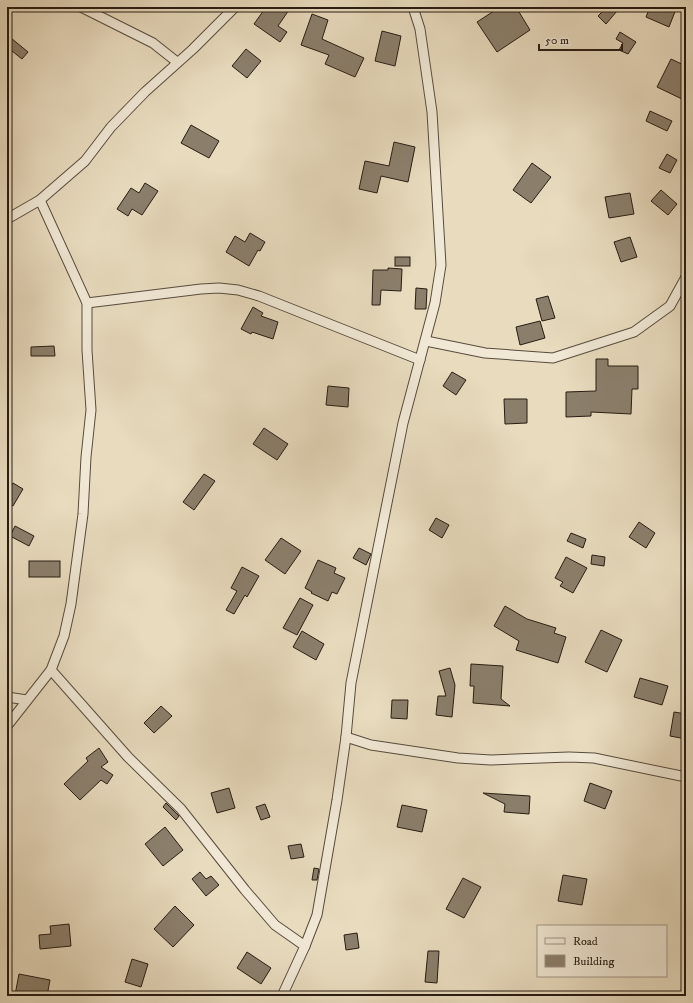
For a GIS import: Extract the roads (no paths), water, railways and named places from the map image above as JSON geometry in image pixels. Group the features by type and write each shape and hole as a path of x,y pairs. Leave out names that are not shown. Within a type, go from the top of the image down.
{"street":[{"path":"81,7 153,43 178,62"},
{"path":"7,219 40,200 85,161 110,127 235,7"},
{"path":"282,996 305,946 317,915 346,737 352,676 403,423 436,303 441,264 432,112 420,29 413,7"},
{"path":"7,726 51,670 64,636 83,514 86,457 91,410 87,350 87,302 40,200"},
{"path":"426,341 485,353 553,358 634,332 670,306 686,277"},
{"path":"87,302 201,289 219,288 238,290 266,298 420,360"},
{"path":"51,670 128,758 181,809 245,890 275,924 305,946"},
{"path":"7,696 27,700"},
{"path":"346,737 371,745 458,758 491,760 569,757 594,758 686,777"}]}
